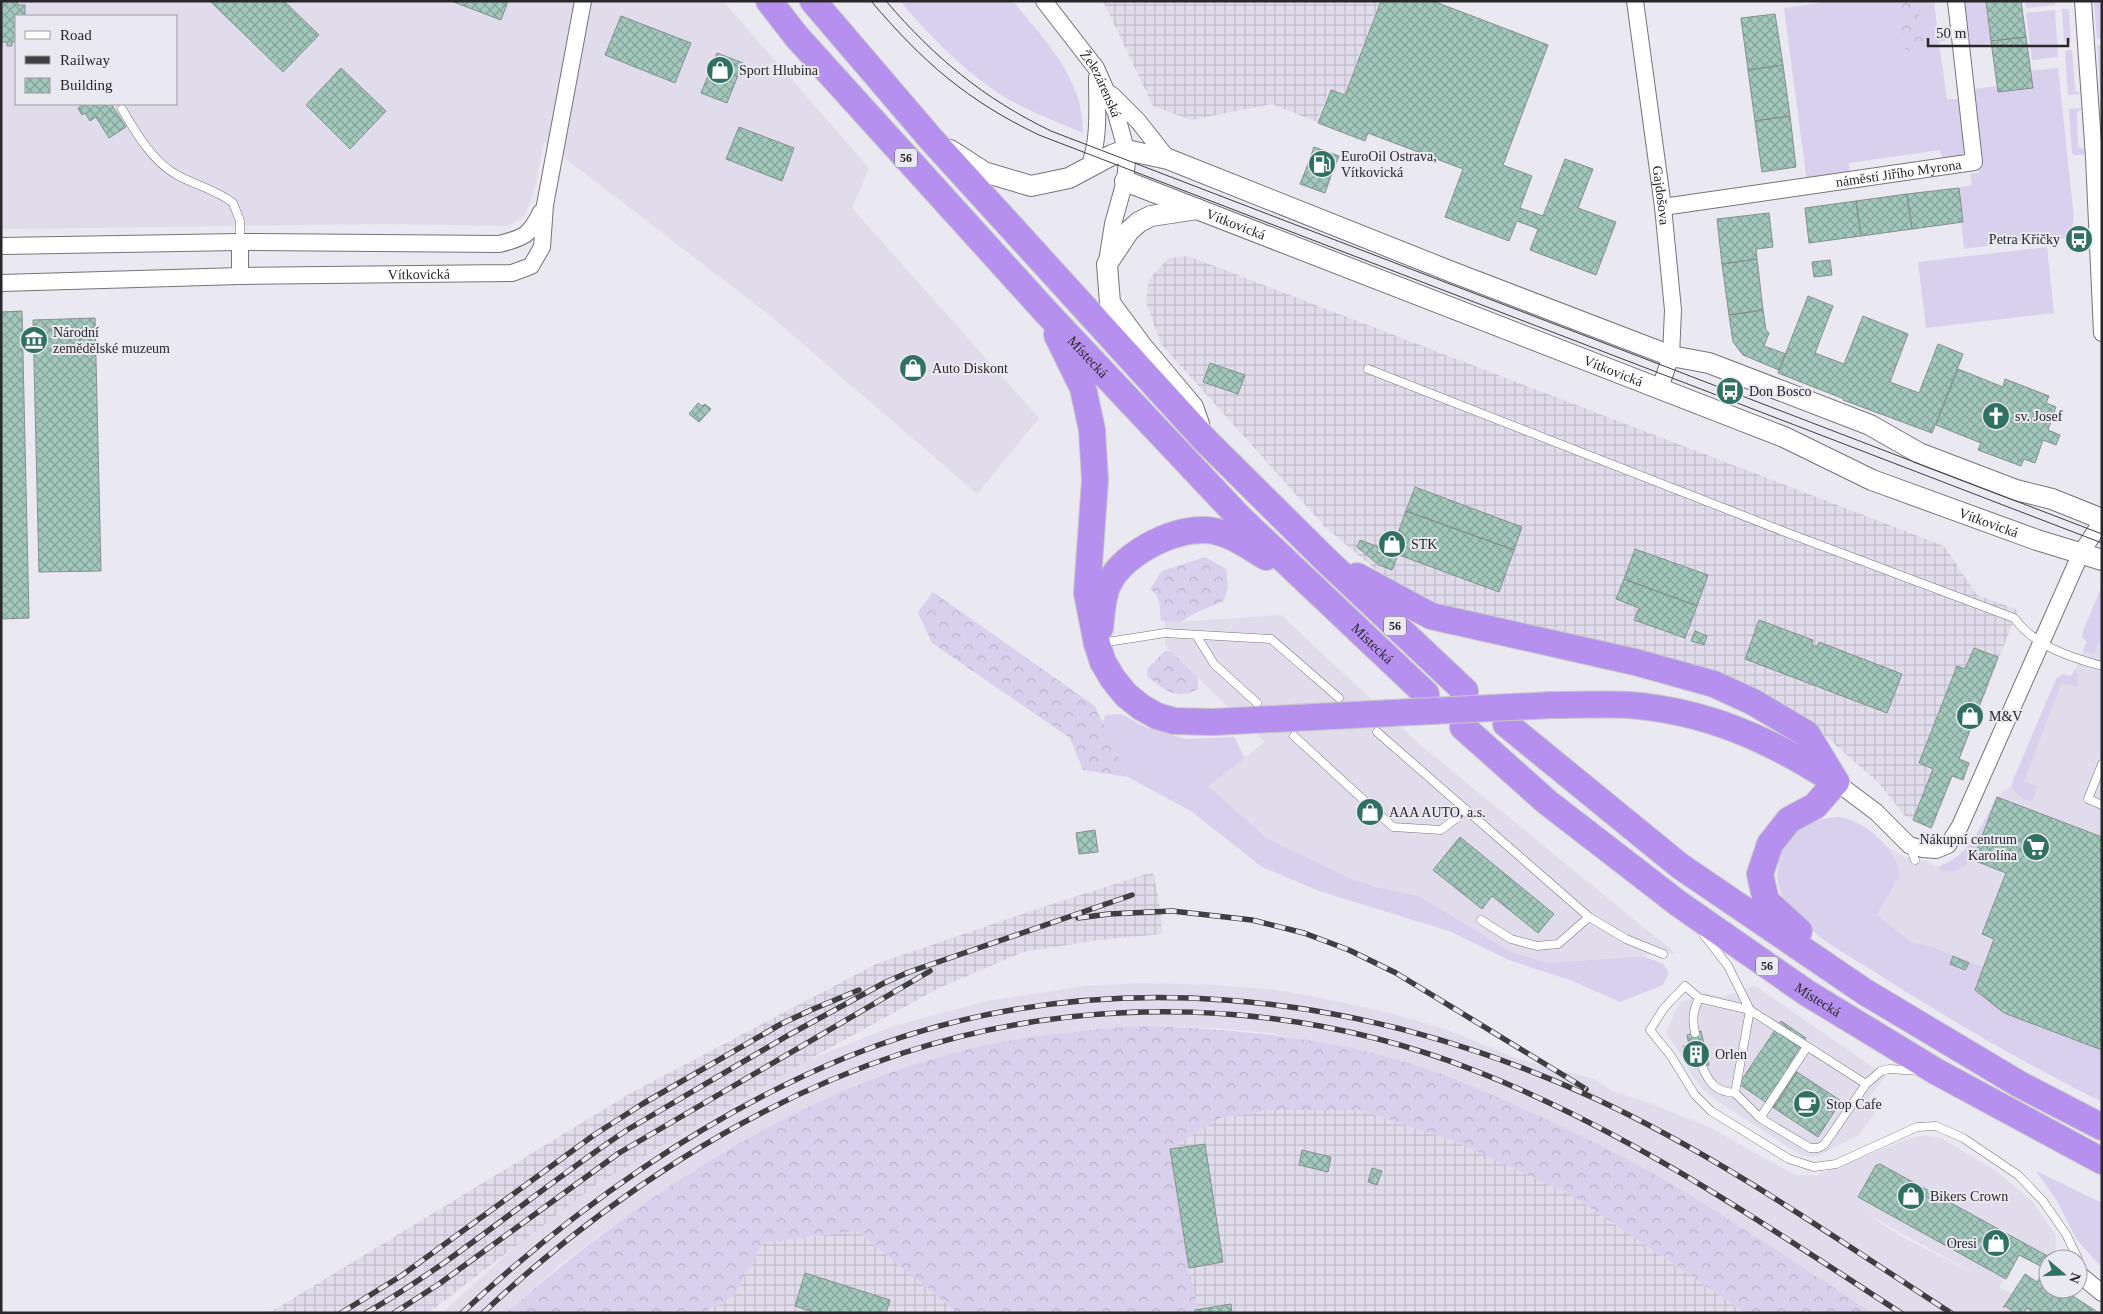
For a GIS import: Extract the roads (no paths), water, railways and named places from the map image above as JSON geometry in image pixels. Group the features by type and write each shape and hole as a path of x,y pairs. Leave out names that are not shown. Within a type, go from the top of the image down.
{"highway":[{"name":"Místecká","path":"768,1 811,52 1046,312 1240,518 1426,694"},
{"name":"Místecká","path":"813,1 931,139 1205,440 1326,560 1465,692"},
{"path":"1046,312 1083,388 1092,430 1095,480 1087,593 1097,644 1103,662 1113,679 1126,695 1141,707 1157,716 1174,721 1213,722 1552,704 1628,705 1701,717 1737,729 1772,744 1836,782"},
{"path":"1097,644 1107,585 1118,568 1152,544 1172,536 1190,532 1213,531 1240,541 1312,586"},
{"path":"1326,560 1431,616 1635,662 1714,684 1753,702 1807,734 1836,782"},
{"name":"56","path":"1506,724 1680,866 1865,992 2019,1084 2102,1127"},
{"name":"Místecká","path":"1463,727 1547,802 1679,904 1807,993 1937,1072 2102,1161"},
{"path":"1836,782 1815,806 1789,820 1770,844 1760,874 1766,901 1865,992"}],"street":[{"name":"Vítkovická","path":"1,283 240,276 512,273 531,266 542,246 544,205 583,1"},
{"name":"Železárenská","path":"1044,1 1096,68 1116,113 1126,150 1125,181 1113,224 1107,264"},
{"name":"Gajdošova","path":"1635,1 1663,207 1673,310 1672,356 1660,388"},
{"name":"náměstí Jiřího Myrona","path":"1663,207 1974,162 1956,1"},
{"path":"2084,1 2102,333"},
{"path":"1089,167 1093,157 1097,131 1096,68"},
{"path":"1105,88 1138,121 1168,159"},
{"path":"931,139 984,172 1031,186 1069,178 1112,155 1126,150 1168,159 1452,272 1672,356 1709,363 1870,425 1919,453 2016,490 2052,499 2102,520 2081,553 1960,826 1948,845 1936,850 1923,849 1912,852 1876,812 1836,782"},
{"name":"Vítkovická","path":"1125,181 1784,436 1872,480 2037,540 2102,560"},
{"name":"Vítkovická","path":"1,246 240,242 499,244 516,240 533,229 544,205"},
{"path":"1201,209 1151,216 1139,222 1129,231 1107,264 1110,303 1141,345 1192,407 1205,440"},
{"path":"240,242 240,276"},
{"path":"2088,1276 2102,1293"}],"lane":[{"path":"122,109 137,135 166,167 175,174 233,203 240,221 240,242"},
{"path":"1368,369 1785,532 2014,618 2025,632 2040,642 2073,658 2102,666"},
{"path":"1097,644 1165,633 1196,636 1271,638 1339,698"},
{"path":"1196,636 1214,664 1257,703"},
{"path":"1377,732 1589,917 1626,939 1663,954"},
{"path":"1294,736 1394,827 1441,830 1467,810"},
{"path":"2102,764 2088,799 2102,804"},
{"path":"1679,904 1728,966 1750,1010 1735,1093"},
{"path":"1481,920 1511,939 1537,946 1558,944 1589,917"},
{"path":"1866,1084 1750,1010 1699,998 1685,986 1664,1008 1650,1030 1671,1056 1695,1095 1711,1111 1789,1159 1814,1167 1836,1164 1916,1127 1936,1126 1964,1138 2018,1175 2044,1201 2066,1234 2072,1249"},
{"path":"1695,1033 1692,1019 1693,1011 1699,998"},
{"path":"1760,1118 1807,1047"},
{"path":"1702,1066 1713,1085 1723,1093 1735,1093 1760,1118 1810,1148 1818,1148 1824,1145 1866,1084 1881,1071 1889,1069 1937,1072"}],"tram line":[{"path":"871,1 909,43 947,78 989,108 1039,135 2102,543"},
{"path":"886,1 923,41 961,75 1003,105 1051,131 2102,534"}],"railway":[{"path":"366,1313 466,1247 627,1130 787,1036 884,983 909,972 1132,895"},
{"path":"1078,918 1109,914 1172,911 1252,920 1304,933 1349,950 1396,973 1586,1089"},
{"path":"394,1313 439,1284 619,1153 930,971"},
{"path":"341,1313 401,1276 594,1135 644,1103 781,1024 859,990"},
{"path":"462,1313 549,1238 643,1168 743,1107 795,1080 847,1057 940,1026 1034,1006 1129,998 1225,1000 1320,1012 1414,1033 1506,1062 1596,1099 1688,1146 1733,1172 1951,1313"},
{"path":"483,1313 577,1233 627,1195 680,1160 734,1128 789,1099 846,1074 903,1053 974,1033 1046,1020 1118,1013 1191,1012 1264,1018 1336,1029 1407,1047 1476,1071 1533,1095 1642,1150 1747,1213 1901,1313"}],"place":[{"name":"Sport Hlubina","path":"720,70"},
{"name":"EuroOil Ostrava, Vítkovická","path":"1322,164"},
{"name":"Petra Křičky","path":"2079,239"},
{"name":"Národní zemědělské muzeum","path":"34,340"},
{"name":"Auto Diskont","path":"913,368"},
{"name":"Don Bosco","path":"1730,391"},
{"name":"sv. Josef","path":"1996,416"},
{"name":"STK","path":"1392,544"},
{"name":"M&V","path":"1970,716"},
{"name":"AAA AUTO, a.s.","path":"1370,812"},
{"name":"Nákupní centrum Karolína","path":"2036,847"},
{"name":"Orlen","path":"1696,1054"},
{"name":"Stop Cafe","path":"1807,1104"},
{"name":"Bikers Crown","path":"1911,1196"},
{"name":"Oresi","path":"1996,1243"}]}
